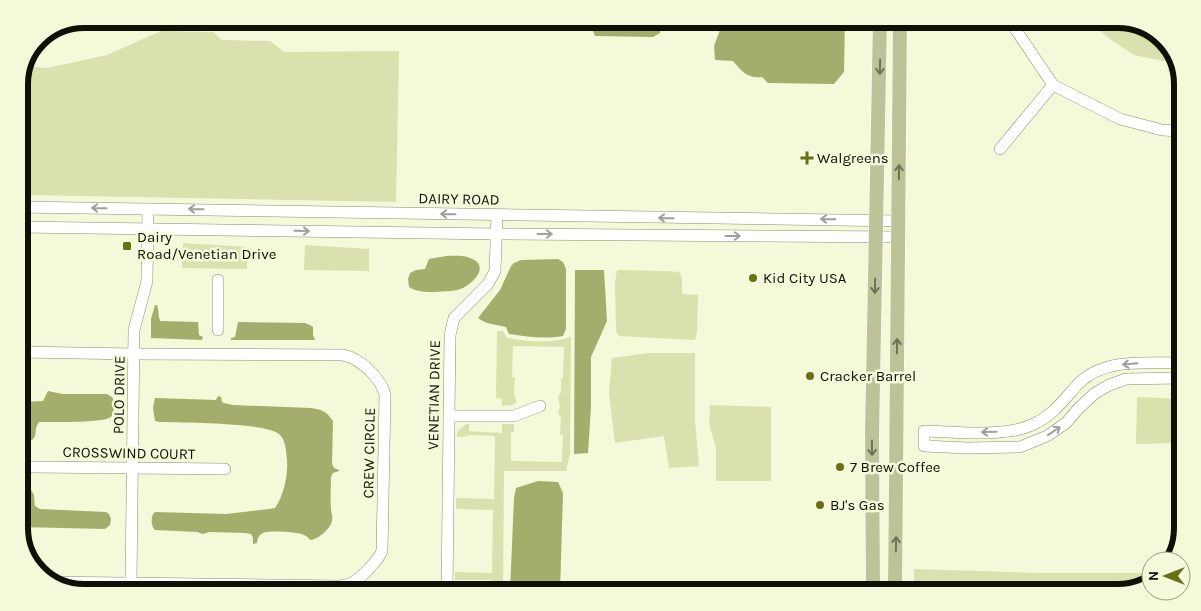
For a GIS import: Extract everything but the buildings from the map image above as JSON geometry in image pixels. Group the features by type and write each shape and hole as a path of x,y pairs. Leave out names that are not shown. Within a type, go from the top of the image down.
{"main road":[{"path":"873,584 872,434 880,28"},
{"path":"895,584 898,438 900,28"}],"street":[{"path":"1015,28 1053,85 1120,119 1162,130 1173,131"},
{"path":"1000,149 1053,85"},
{"name":"DAIRY ROAD","path":"28,207 899,221"},
{"name":"POLO DRIVE","path":"131,582 134,330 147,280 148,209"},
{"name":"VENETIAN DRIVE","path":"447,584 450,334 454,318 488,284 495,270 496,215"},
{"path":"590,216 611,235"},
{"path":"611,217 632,235"},
{"path":"28,226 898,238"},
{"path":"218,280 218,330"},
{"name":"CREW CIRCLE","path":"28,352 343,355 360,361 384,389 385,395 382,551 373,564 351,584"},
{"path":"1174,362 1111,366 1096,372 1080,382 1049,416 1032,425 1011,431 924,431 924,446 967,448 1020,447 1047,436 1066,423 1094,394 1109,385 1126,379 1174,378"},
{"path":"449,416 514,416 540,406"},
{"name":"CROSSWIND COURT","path":"33,467 225,469"},
{"name":"CREW CIRCLE","path":"72,582 236,584"}],"shaded area":[{"path":"593,28 661,28 660,33 653,37 595,36"},
{"path":"721,28 845,28 844,72 834,84 768,83 762,77 753,77 742,71 733,61 715,60 714,46"},
{"path":"1098,28 1132,29 1155,41 1168,58 1164,61 1134,55 1107,37"},
{"path":"161,31 213,32 222,40 270,41 284,52 399,51 396,202 28,195 28,79 30,66 47,68 107,55"},
{"path":"183,243 247,247 247,269 182,268"},
{"path":"305,245 369,249 369,271 304,270"},
{"path":"446,256 464,256 476,261 480,269 476,278 463,288 456,290 425,292 409,287 408,279 410,273 425,269 429,259"},
{"path":"558,259 563,262 566,269 566,329 563,336 536,337 509,334 506,327 488,323 478,318 500,290 514,263 521,260"},
{"path":"575,270 604,270 607,321 591,357 591,407 588,453 574,454"},
{"path":"617,270 679,272 682,277 682,294 698,295 695,340 619,336 616,331 615,282"},
{"path":"155,305 158,307 160,321 198,322 199,335 203,337 202,340 151,338 151,319"},
{"path":"238,322 305,323 313,327 315,340 231,340 231,338 235,337"},
{"path":"497,331 503,331 507,338 531,341 555,341 571,337 570,454 566,471 504,471 503,584 492,584 492,580 455,580 455,572 492,573 493,510 456,509 456,498 494,499 495,436 469,435 457,437 457,432 466,424 469,424 469,431 502,433 502,424 514,424 514,432 511,432 511,461 562,462 563,435 560,435 561,418 558,413 560,406 558,397 561,392 561,379 563,378 564,347 513,346 512,377 515,378 514,394 517,402 513,405 502,406 502,399 496,398"},
{"path":"649,353 695,353 695,421 699,466 669,468 664,436 615,443 609,393 612,358"},
{"path":"48,391 62,394 107,394 114,400 113,414 106,419 98,420 39,422 34,438 28,442 28,402 43,401"},
{"path":"218,396 221,397 222,402 233,405 321,410 333,421 332,464 339,471 333,473 331,477 332,521 324,533 310,540 304,535 296,533 266,532 259,536 257,543 253,544 251,534 245,533 209,532 203,534 155,530 152,520 155,512 226,514 275,508 281,497 285,485 287,460 285,447 280,435 272,431 242,425 155,421 153,408 155,398 216,400"},
{"path":"1137,397 1174,399 1174,443 1136,444"},
{"path":"710,405 771,407 771,481 716,481 716,448 709,423"},
{"path":"538,481 558,482 563,493 560,584 510,584 516,488"},
{"path":"28,488 34,496 35,506 40,509 106,512 111,519 110,525 105,529 28,527"},
{"path":"914,569 1039,573 1141,573 1141,578 1132,582 1118,584 914,584"}],"place":[{"name":"Walgreens","path":"807,158"},
{"name":"Dairy Road/Venetian Drive","path":"127,246"},
{"name":"Kid City USA","path":"753,278"},
{"name":"Cracker Barrel","path":"810,376"},
{"name":"7 Brew Coffee","path":"840,467"},
{"name":"BJ's Gas","path":"820,505"}]}
